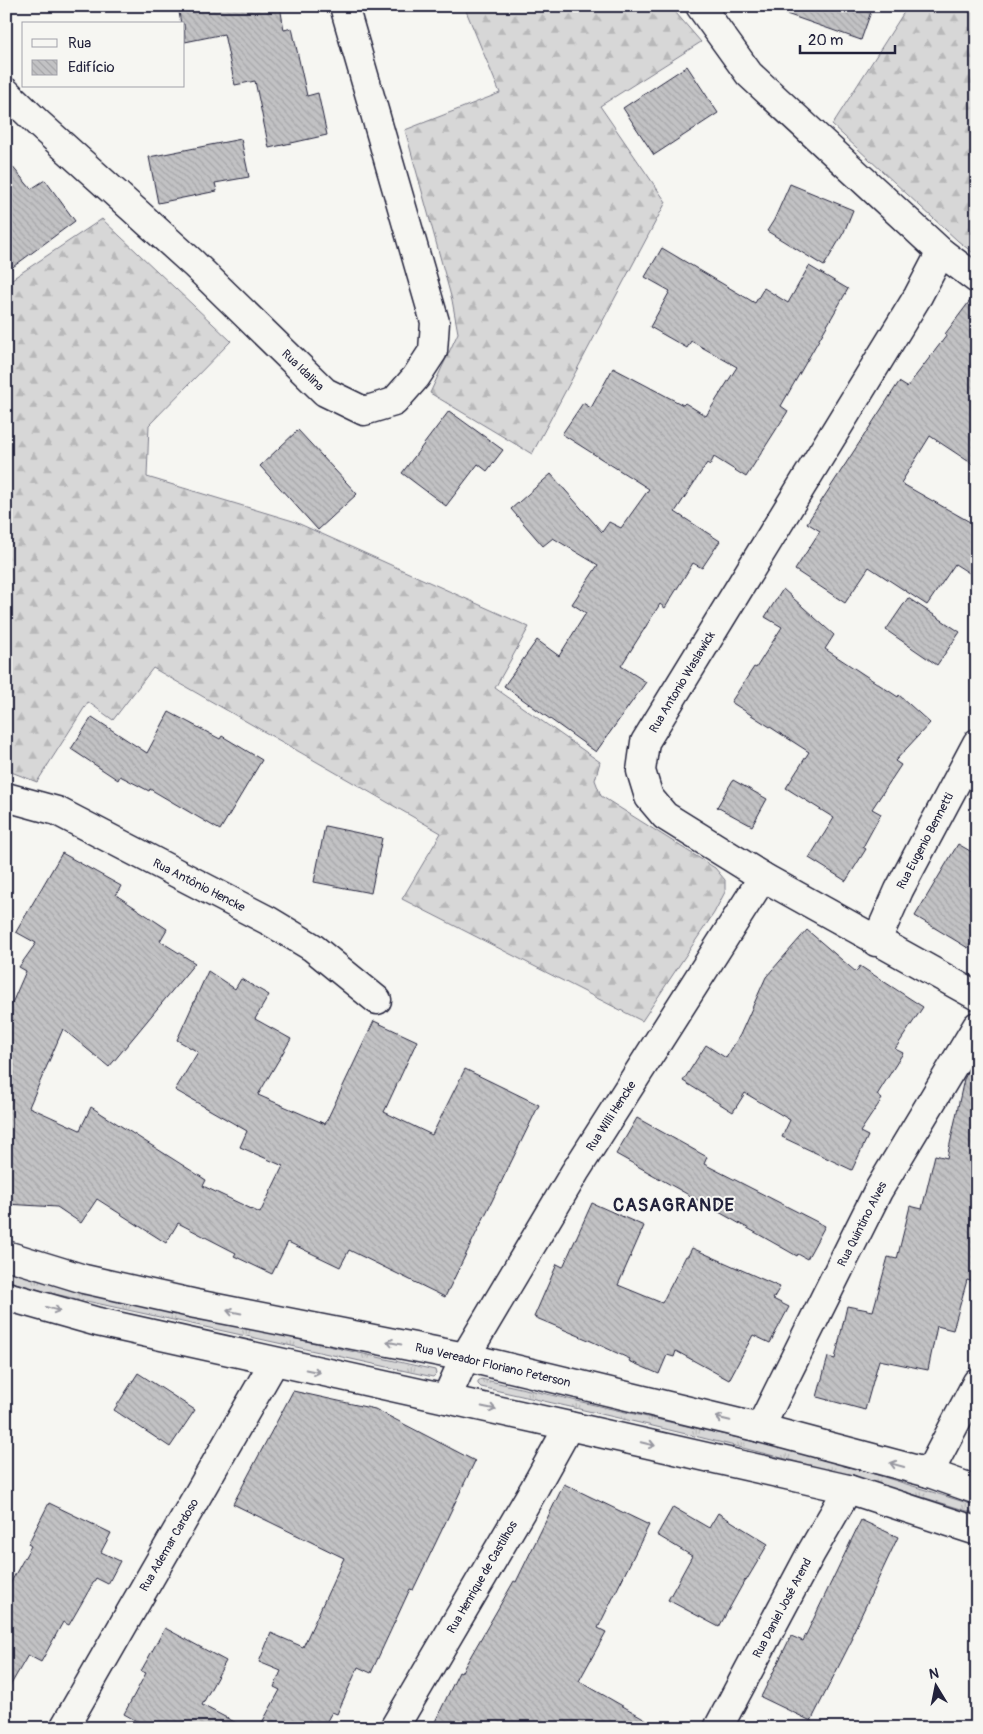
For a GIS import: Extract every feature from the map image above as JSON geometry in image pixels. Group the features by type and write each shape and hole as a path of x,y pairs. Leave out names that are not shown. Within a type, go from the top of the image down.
{"street":[{"name":"Rua Idalina","path":"6,92 194,264 325,392 364,411 394,402 416,377 433,352 435,322 344,6"},
{"path":"700,6 749,74 941,252 977,278"},
{"name":"Rua Antonio Waslawick","path":"941,252 918,296 645,742 641,771 649,797 665,816 763,878 977,996"},
{"name":"Rua Eugenio Bennetti","path":"876,942 899,890 977,743"},
{"name":"Rua Antônio Hencke","path":"6,797 57,811 269,921 312,947 377,1000"},
{"name":"Rua Willi Hencke","path":"446,1399 465,1357 575,1172 763,878"},
{"name":"Rua Quintino Alves","path":"760,1428 878,1191 977,1026"},
{"name":"Rua Vereador Floriano Peterson","path":"6,1255 84,1279 177,1300 465,1357 760,1428 929,1474 977,1490"},
{"path":"6,1296 98,1322 848,1489 977,1531"},
{"name":"Rua Ademar Cardoso","path":"64,1728 274,1362"},
{"path":"929,1474 977,1382"},
{"name":"Rua Henrique de Castilhos","path":"394,1728 534,1490 569,1426"},
{"name":"Rua Daniel José Arend","path":"718,1728 811,1553 848,1489"}],"green space":[{"path":"464,6 670,6 701,42 600,106 666,202 532,454 430,393 458,333 452,300 405,130 500,93"},
{"path":"908,6 977,6 977,256 958,241 832,125"},
{"path":"102,219 231,341 149,425 147,477 293,521 529,627 495,688 600,762 595,780 601,796 715,868 725,880 725,892 714,913 642,1021 402,899 441,833 153,668 113,720 88,702 37,782 6,770 6,283"},
{"path":"6,1267 83,1291 435,1370 436,1374 433,1377 50,1293 6,1280"},
{"path":"481,1379 765,1444 871,1473 977,1506 977,1514 854,1477 792,1461 481,1387 478,1381"}],"building":[{"path":"178,6 280,6 284,30 292,28 307,96 318,93 327,135 269,148 255,81 235,85 224,34 185,42 185,22 181,22"},
{"path":"775,6 873,6 861,40 775,10"},
{"path":"687,66 718,113 654,155 623,108"},
{"path":"241,139 249,177 215,183 217,191 158,203 149,157"},
{"path":"6,159 31,189 45,180 75,221 6,272"},
{"path":"790,184 853,210 844,232 824,266 767,231"},
{"path":"662,248 755,303 764,288 788,303 809,266 848,289 781,406 788,411 746,477 714,457 710,465 707,463 675,512 720,541 702,568 693,563 665,608 660,604 621,666 646,682 596,752 504,686 537,640 559,656 586,613 572,604 598,565 553,538 543,546 511,509 551,474 602,532 609,522 621,528 649,489 562,434 583,403 591,408 613,368 683,405 685,403 706,416 737,367 691,341 687,348 650,327 670,291 645,277"},
{"path":"975,294 977,294 977,467 930,436 901,483 977,526 977,578 955,564 927,605 869,567 845,603 795,570 820,531 807,523 899,382 907,387 947,335 945,334"},
{"path":"449,411 503,450 487,471 478,464 446,506 402,473"},
{"path":"298,430 357,494 318,530 260,466"},
{"path":"783,589 834,635 825,649 898,697 899,695 930,723 895,761 901,765 872,809 881,814 863,847 866,849 846,881 809,858 834,818 786,788 809,752 731,702 754,667 756,668 782,627 765,617"},
{"path":"908,598 960,632 937,665 886,630"},
{"path":"169,712 220,739 222,736 262,760 220,830 150,789 149,791 120,776 118,780 71,749 92,717 147,753"},
{"path":"733,780 767,799 752,826 717,807"},
{"path":"325,826 382,838 371,893 314,882"},
{"path":"958,844 977,855 977,933 968,948 915,916"},
{"path":"62,853 121,886 116,895 167,929 160,941 195,963 109,1067 63,1029 29,1107 80,1130 91,1107 206,1180 203,1186 260,1213 283,1166 240,1147 247,1131 175,1090 198,1052 177,1040 208,971 235,989 241,979 269,995 255,1019 291,1039 258,1095 325,1124 374,1021 417,1041 384,1112 432,1135 465,1069 539,1105 445,1297 349,1250 340,1267 288,1242 272,1274 234,1256 236,1253 178,1223 166,1243 97,1199 81,1223 57,1207 6,1204 6,1017 26,971 19,967 36,943 16,932"},
{"path":"807,930 856,972 860,966 923,1007 895,1049 903,1053 877,1095 882,1099 860,1132 868,1136 852,1170 782,1137 790,1120 745,1093 733,1112 683,1081 706,1045 726,1058 740,1035 766,977"},
{"path":"969,1070 977,1071 977,1265 971,1281 967,1280 953,1330 937,1326 928,1370 879,1360 865,1410 817,1397 828,1357 835,1359 847,1306 873,1311 888,1257 897,1259 910,1206 922,1209 935,1155 947,1158 964,1079"},
{"path":"637,1118 707,1157 704,1164 825,1226 807,1259 798,1254 797,1256 616,1154"},
{"path":"592,1203 644,1226 618,1285 662,1303 692,1248 780,1287 773,1299 789,1307 770,1343 753,1335 729,1380 676,1351 674,1357 667,1355 659,1374 591,1341 534,1317 557,1264 563,1267"},
{"path":"138,1373 195,1410 170,1447 114,1410"},
{"path":"293,1391 375,1409 475,1461 413,1590 410,1589 371,1673 358,1667 337,1714 332,1712 323,1728 259,1728 280,1690 274,1687 281,1671 259,1662 271,1633 303,1647 344,1558 233,1504"},
{"path":"564,1484 649,1525 598,1628 606,1632 579,1681 661,1728 432,1728 459,1672 461,1673 514,1581 516,1582"},
{"path":"49,1503 111,1533 101,1552 120,1561 108,1584 96,1578 69,1625 63,1622 41,1662 28,1655 6,1693 6,1591 31,1546 28,1544"},
{"path":"673,1507 709,1528 718,1513 768,1544 745,1580 719,1627 668,1600 692,1556 657,1535"},
{"path":"861,1520 898,1537 851,1637 853,1638 811,1721 761,1697 791,1636 803,1641"},
{"path":"165,1628 226,1661 202,1705 246,1728 149,1728 124,1714 146,1673 141,1671"}],"district":[{"name":"CASAGRANDE","path":"674,1205"}]}
